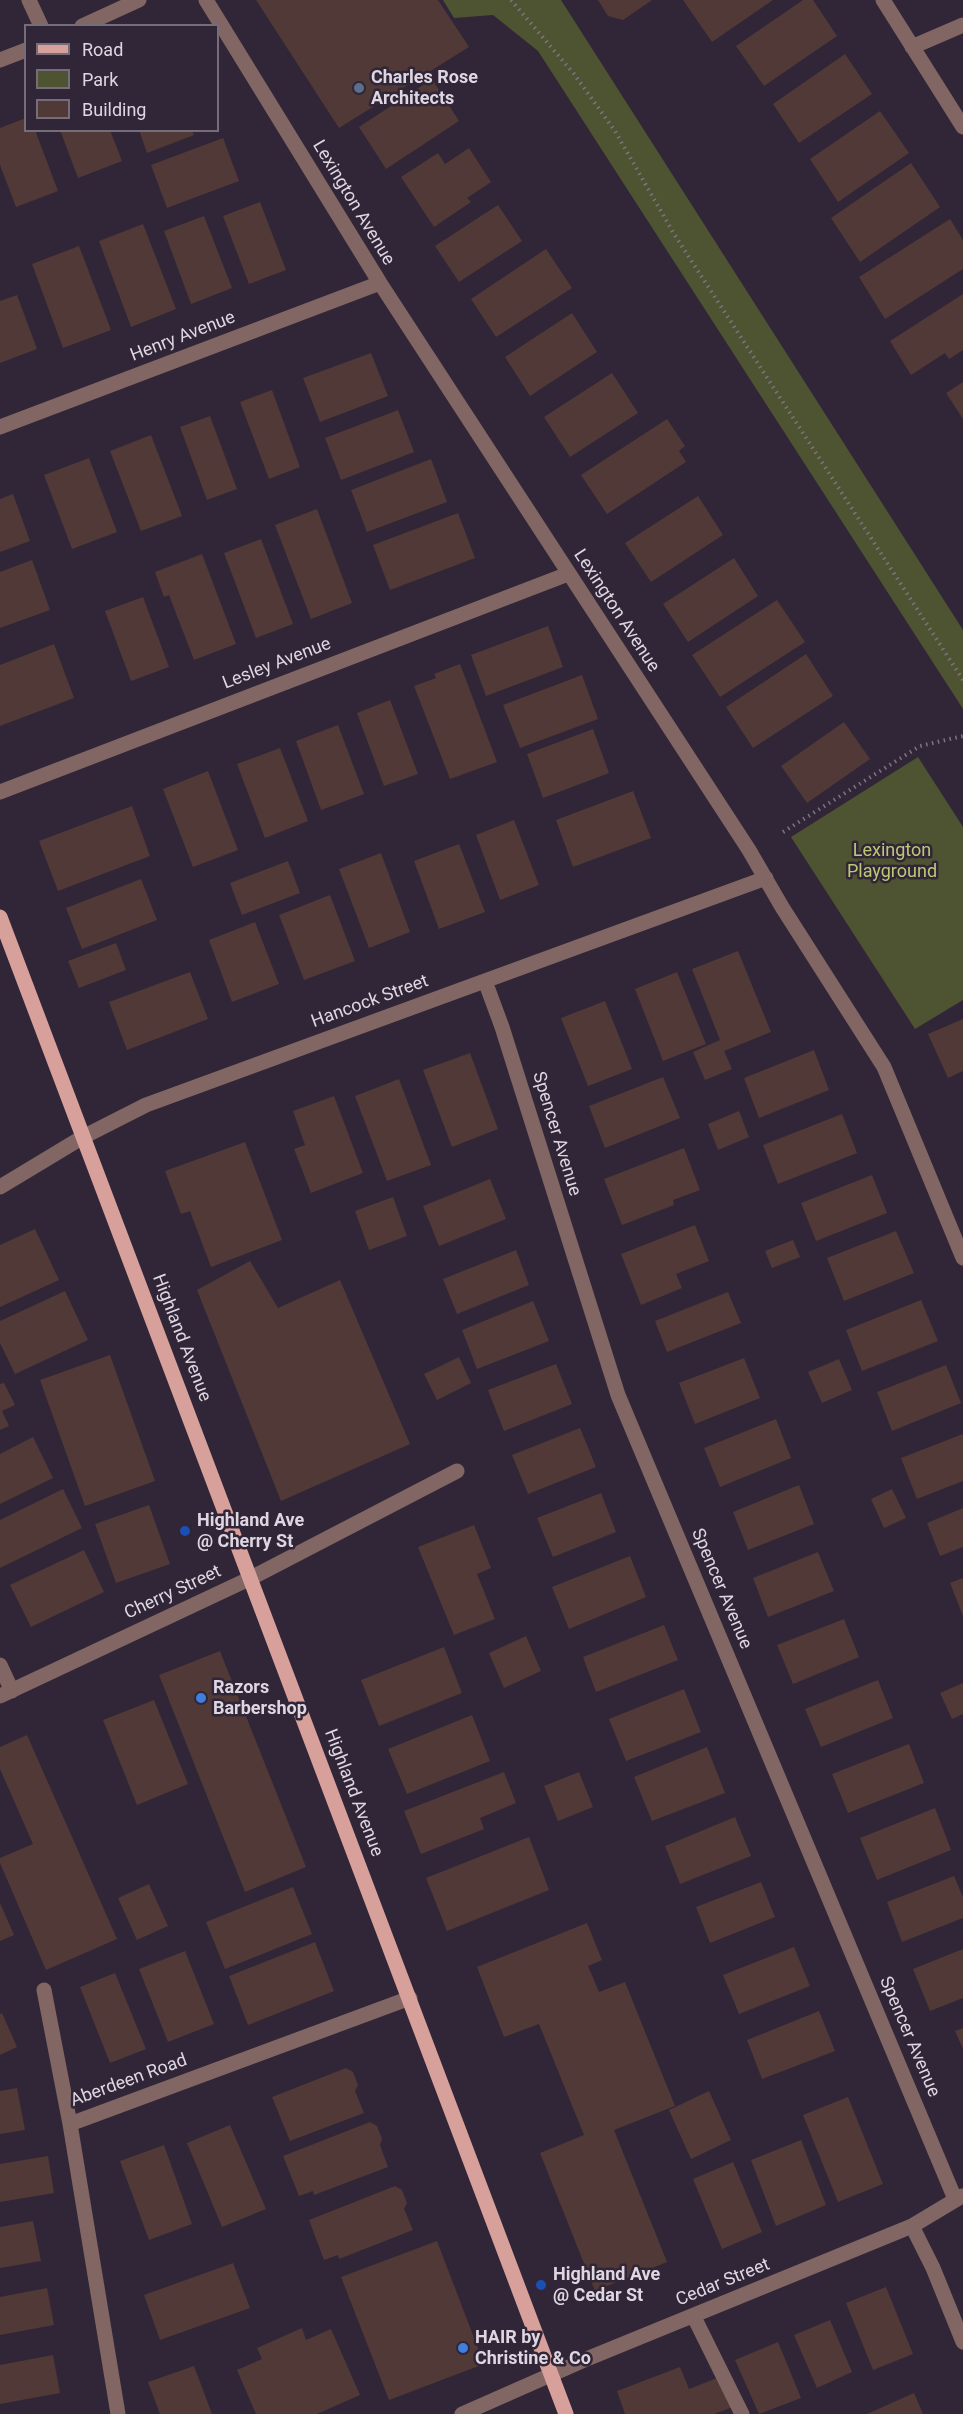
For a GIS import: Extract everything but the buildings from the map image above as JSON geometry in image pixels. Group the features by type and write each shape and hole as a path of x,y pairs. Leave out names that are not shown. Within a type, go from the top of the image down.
{"main road":[{"name":"Highland Avenue","path":"0,916 566,2414"}],"street":[{"path":"29,0 40,24"},
{"path":"86,24 139,0"},
{"name":"Lexington Avenue","path":"206,0 380,283 766,878 884,1067 963,1258"},
{"path":"883,0 963,127"},
{"path":"912,47 963,25"},
{"path":"0,60 24,51"},
{"name":"Henry Avenue","path":"0,427 380,283"},
{"name":"Lesley Avenue","path":"0,792 568,574"},
{"name":"Hancock Street","path":"0,1187 83,1137 146,1105 766,878"},
{"name":"Spencer Avenue","path":"485,981 502,1027 618,1395 959,2198"},
{"name":"Cherry Street","path":"6,1694 251,1578 457,1472"},
{"path":"0,1665 6,1694"},
{"path":"44,1990 70,2124"},
{"name":"Aberdeen Road","path":"118,2414 70,2124 410,1998"},
{"name":"Cedar Street","path":"462,2414 552,2374 912,2226 959,2198"},
{"path":"912,2226 933,2268 963,2342"},
{"path":"694,2317 742,2414"}],"path":[{"path":"511,0 574,74 615,131 674,234 963,680"},
{"path":"783,832 920,746 963,736"}],"green space":[{"path":"443,0 561,0 963,630 963,709 538,51 493,15 454,18"},
{"name":"Lexington Playground","path":"918,757 963,827 963,1000 915,1029 791,837"}],"place":[{"name":"Charles Rose Architects","path":"359,88"},
{"name":"Highland Ave @ Cherry St","path":"185,1531"},
{"name":"Razors Barbershop","path":"201,1698"},
{"name":"Highland Ave @ Cedar St","path":"541,2285"},
{"name":"HAIR by Christine & Co","path":"463,2348"}]}
